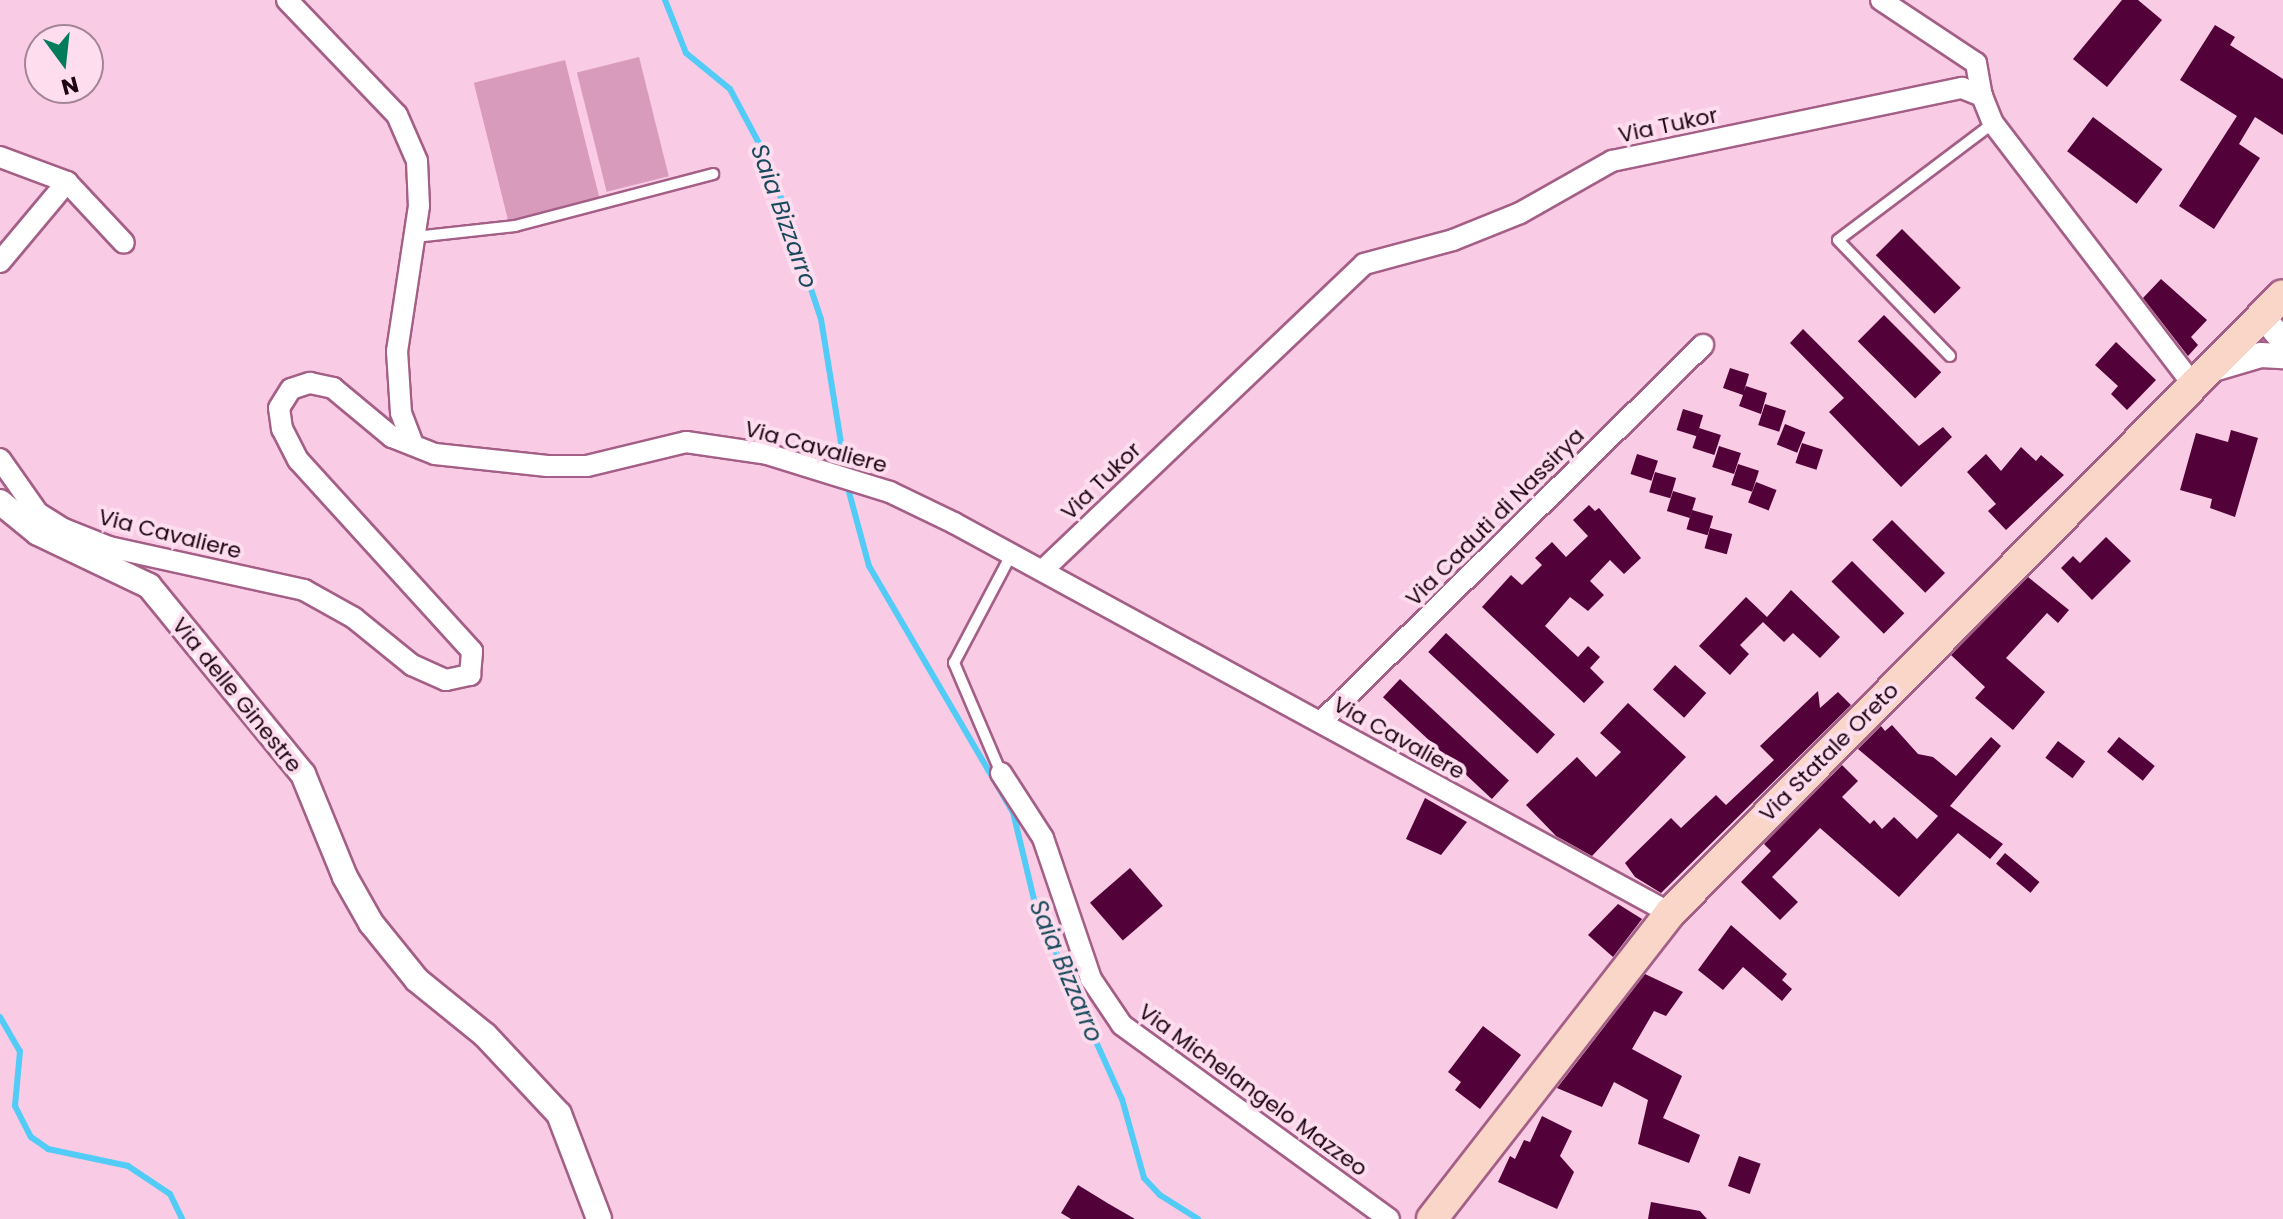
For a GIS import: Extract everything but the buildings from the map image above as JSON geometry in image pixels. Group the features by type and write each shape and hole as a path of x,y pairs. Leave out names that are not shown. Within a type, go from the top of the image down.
{"main road":[{"name":"Via Statale Oreto","path":"1432,1219 1670,913 2202,378 2272,304 2283,279"}],"street":[{"path":"287,0 397,115 417,161 415,237 397,384 413,445"},
{"path":"1881,0 1976,63 1982,96 1993,123 2202,378 2261,355 2283,356"},
{"name":"Via Tukor","path":"1044,569 1364,264 1453,240 1520,213 1612,161 1962,88 1982,96"},
{"path":"0,157 67,182 124,243"},
{"path":"0,262 67,182"},
{"path":"2272,304 2283,340"},
{"name":"Via Caduti di Nassirya","path":"1321,722 1703,345"},
{"name":"Via Cavaliere","path":"0,459 38,513 64,529 109,547 304,590 354,618 412,665 446,680 470,675 472,651 298,460 282,429 279,408 291,389 310,383 333,388 392,437 435,454 547,466 587,466 686,442 767,454 890,492 1044,569 1670,913"},
{"name":"Via delle Ginestre","path":"0,502 38,533 149,586 303,774 345,877 371,923 417,980 485,1035 559,1114 599,1219"},
{"name":"Via Michelangelo Mazzeo","path":"1001,773 1043,838 1091,979 1122,1025 1389,1219"}],"lane":[{"path":"1950,356 1838,240 1993,123"},
{"path":"415,237 515,226 713,174"},
{"path":"1001,773 954,663 1012,553"}],"shaded area":[{"path":"639,57 669,176 607,192 577,72"},
{"path":"565,60 600,199 508,221 474,83"}],"waterway":[{"name":"Saia Bizzarro","path":"665,0 686,53 730,89 769,162 821,319 844,461"},
{"name":"Saia Bizzarro","path":"849,492 869,566 1013,812 1036,908 1122,1099 1144,1178 1160,1195 1198,1219"},
{"path":"0,1017 20,1051 15,1106 31,1137 48,1149 128,1166 170,1194 182,1219"}]}
